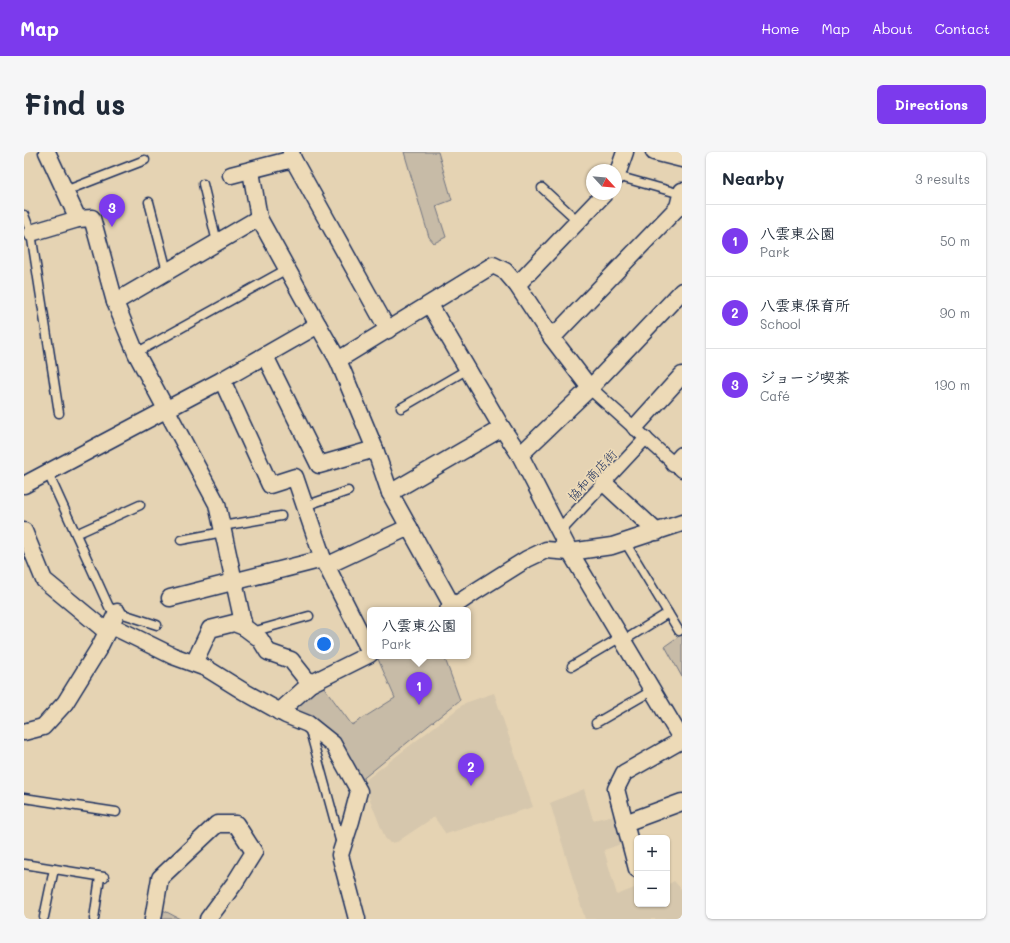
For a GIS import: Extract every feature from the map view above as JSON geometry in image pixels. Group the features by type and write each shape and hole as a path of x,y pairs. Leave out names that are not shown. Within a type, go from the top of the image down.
{"street":[{"path":"48,152 78,219"},
{"path":"621,164 625,152"},
{"path":"654,152 682,159"},
{"path":"231,176 251,171 292,156 388,330"},
{"path":"251,171 259,218 338,360 375,449 390,493 450,607"},
{"path":"552,338 678,207 682,192"},
{"path":"517,285 598,200"},
{"path":"31,233 78,219 92,218 115,302 136,353 217,504 234,582 248,630"},
{"path":"115,302 259,218"},
{"path":"338,360 493,265 505,271 517,285 552,338 590,388 640,432 679,463"},
{"path":"520,455 590,388 682,291"},
{"path":"430,305 502,428 520,455 570,552 682,740 624,774 616,789 634,858"},
{"path":"24,485 222,380 318,325"},
{"path":"265,356 319,465 375,449"},
{"path":"640,432 682,374"},
{"path":"222,380 270,485 295,477 324,562 367,647"},
{"path":"390,493 502,428"},
{"name":"協和商店街","path":"559,531 604,483 640,432"},
{"path":"604,483 657,532"},
{"path":"452,607 527,559 546,550 570,552 612,546 657,532 682,522"},
{"path":"170,598 324,562 409,527"},
{"path":"24,531 44,580 112,623 174,656 206,668 279,712 308,724 333,744 359,791 352,821 340,855 356,919"},
{"path":"24,732 43,727 65,703 99,648 112,623"},
{"path":"194,663 210,629 234,623 248,630 260,639 268,652 291,660 310,684"},
{"path":"279,712 310,684 367,655"},
{"path":"625,823 682,802"},
{"path":"153,919 160,878 217,824 236,824 254,852 234,884 208,919"}],"lane":[{"path":"65,191 145,160"},
{"path":"622,178 682,192"},
{"path":"203,184 217,242"},
{"path":"542,188 578,221"},
{"path":"149,202 167,271"},
{"path":"24,215 31,233 59,413"},
{"path":"136,353 287,269"},
{"path":"401,408 468,369"},
{"path":"48,473 109,607 112,623 157,625"},
{"path":"305,506 348,491"},
{"path":"76,534 140,505"},
{"path":"181,540 281,516"},
{"path":"625,542 679,631"},
{"path":"572,666 668,613"},
{"path":"248,630 309,616"},
{"path":"596,723 653,690"},
{"path":"308,724 342,848"},
{"path":"24,798 116,812"},
{"path":"24,864 102,877 94,919"},
{"path":"44,917 54,869"}],"shaded area":[{"path":"404,152 438,152 452,200 436,206 446,237 434,243 429,237"},
{"path":"682,634 682,677 665,646"},
{"path":"378,659 445,659 460,700 360,781 331,736 284,710 323,686 352,725 395,698"},
{"path":"494,693 533,807 446,834 434,817 397,842 390,843 385,838 363,782 465,703"},
{"path":"584,789 593,820 614,815 624,843 604,850 617,895 634,888 634,907 670,907 670,883 674,881 682,890 682,919 585,919 550,803"},
{"path":"163,910 180,919 162,919"}],"place":[{"name":"ジョージ喫茶","path":"112,227"},
{"name":"八雲東公園","path":"419,705"},
{"name":"八雲東保育所","path":"471,786"}]}
